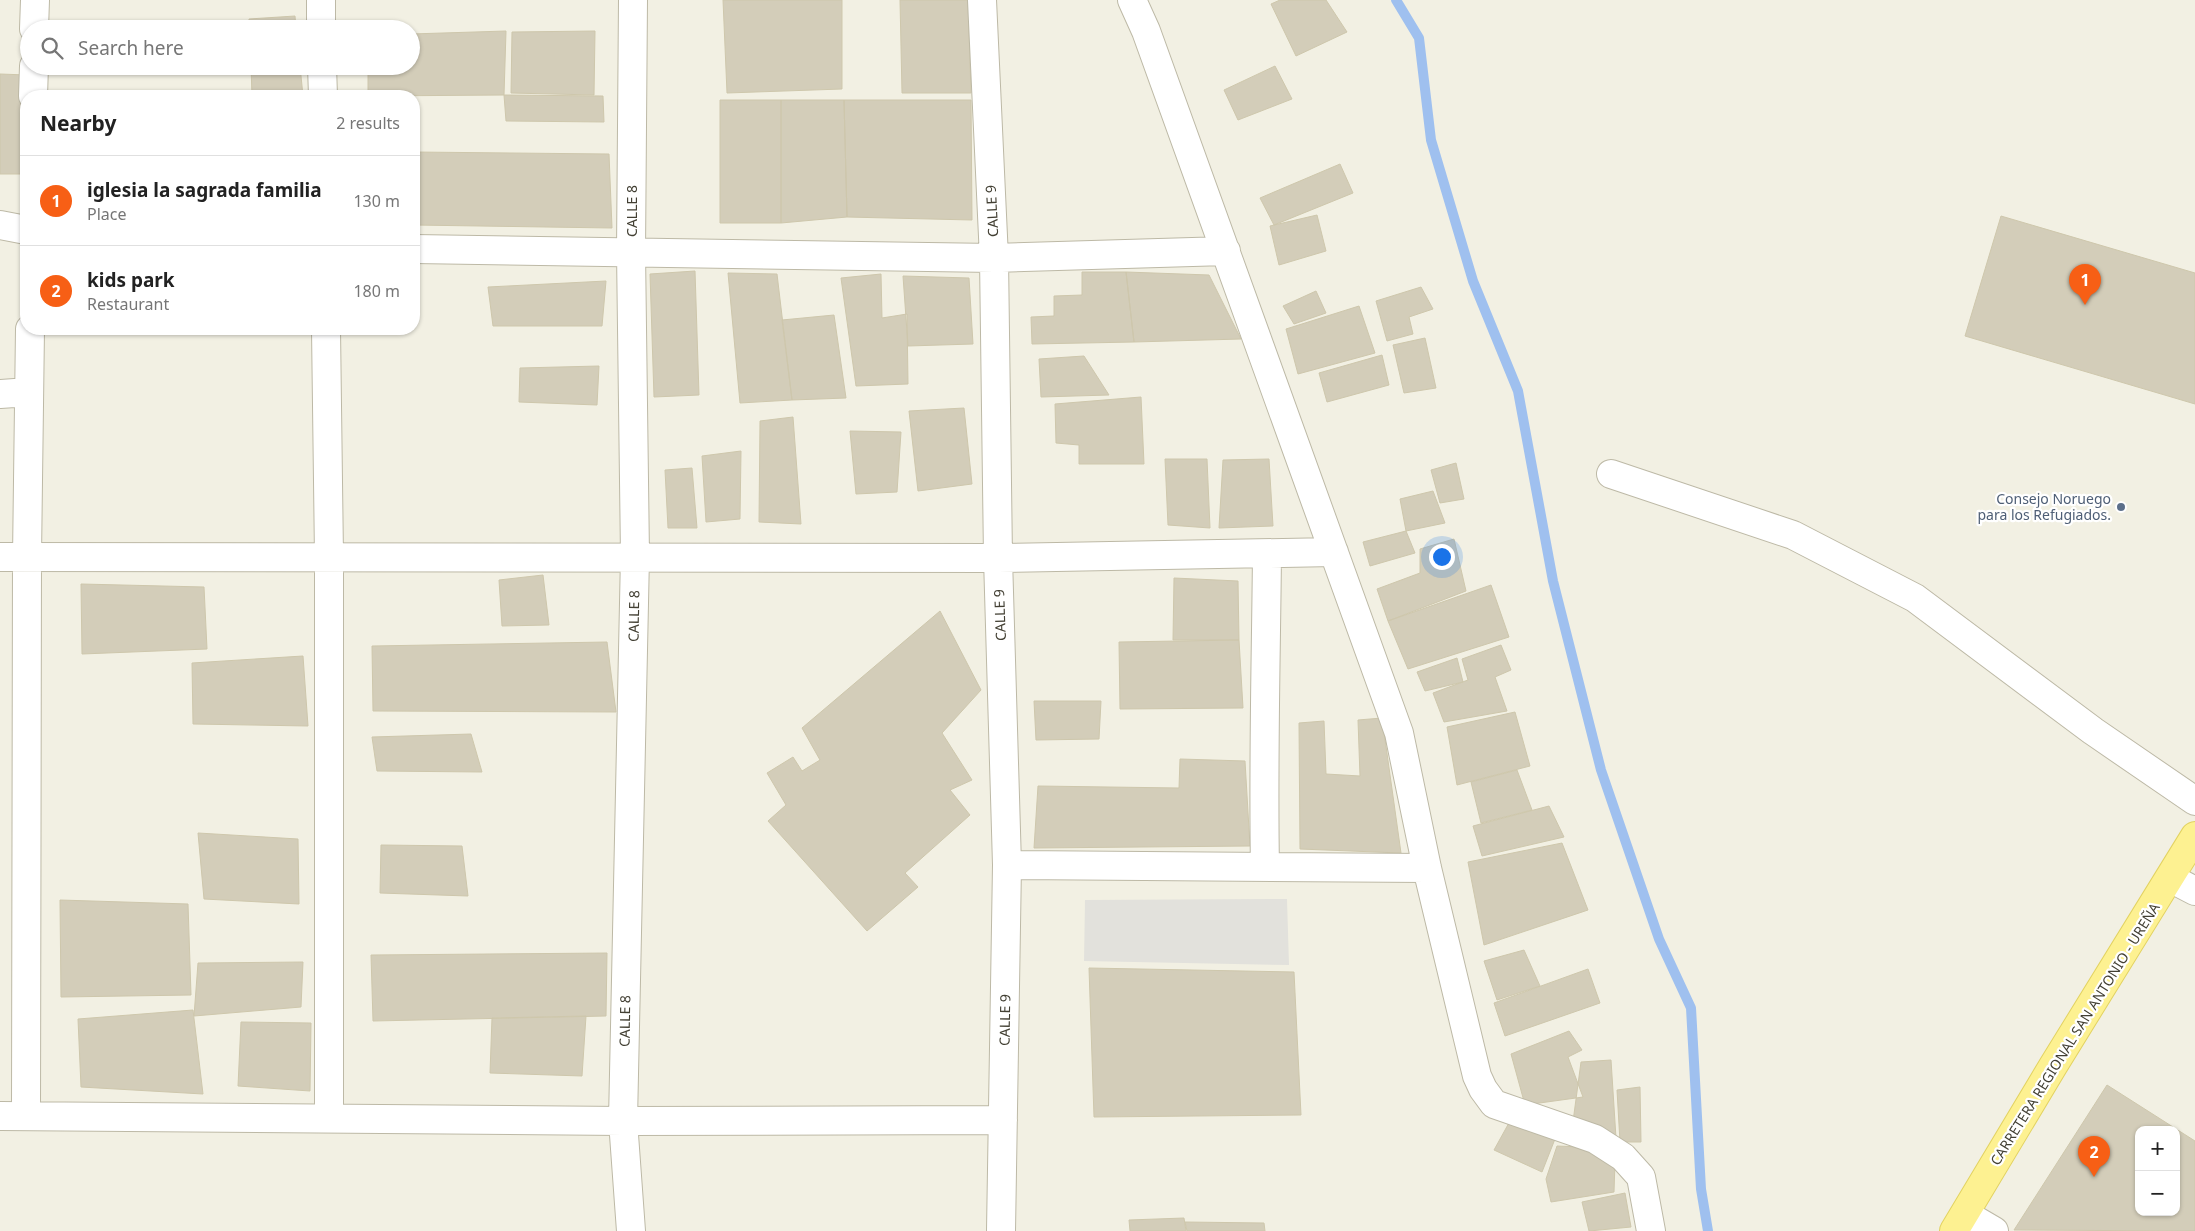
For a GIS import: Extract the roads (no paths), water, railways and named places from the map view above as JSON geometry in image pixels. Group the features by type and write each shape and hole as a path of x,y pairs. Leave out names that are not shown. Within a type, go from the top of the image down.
{"main road":[{"name":"CARRETERA REGIONAL SAN ANTONIO - UREÑA","path":"1960,1222 2058,1058 2195,836"}],"street":[{"path":"34,20 35,0"},
{"path":"321,0 321,20"},
{"name":"CALLE 8","path":"631,1231 623,1121 635,556 632,252 633,0"},
{"name":"CALLE 9","path":"982,0 994,258 998,558 1007,865 1001,1231"},
{"path":"1132,0 1146,31 1399,733 1427,868 1477,1076 1483,1089 1494,1104 1595,1139 1623,1157 1641,1178 1651,1231"},
{"path":"33,90 34,75"},
{"path":"322,75 322,90"},
{"path":"0,225 20,229"},
{"path":"420,250 994,258 1226,251"},
{"path":"30,335 27,557 13,1116 623,1121 1003,1120"},
{"path":"326,335 329,557 329,1118"},
{"path":"0,394 29,392"},
{"path":"1611,474 1793,535 1915,598 2093,730 2195,802"},
{"path":"0,557 635,556 998,558 1334,552"},
{"path":"1265,866 1263,775 1266,698 1267,554"},
{"path":"1007,865 1427,868"},
{"path":"2170,878 2195,891"},
{"path":"1960,1222 1994,1231"}],"waterway":[{"path":"1396,0 1419,38 1431,140 1473,281 1518,391 1553,581 1601,770 1659,939 1691,1008 1701,1189 1708,1231"}],"place":[{"name":"iglesia la sagrada familia","path":"2085,305"},
{"name":"Consejo Noruego para los Refugiados.","path":"2121,507"},
{"name":"kids park","path":"2094,1177"}]}
